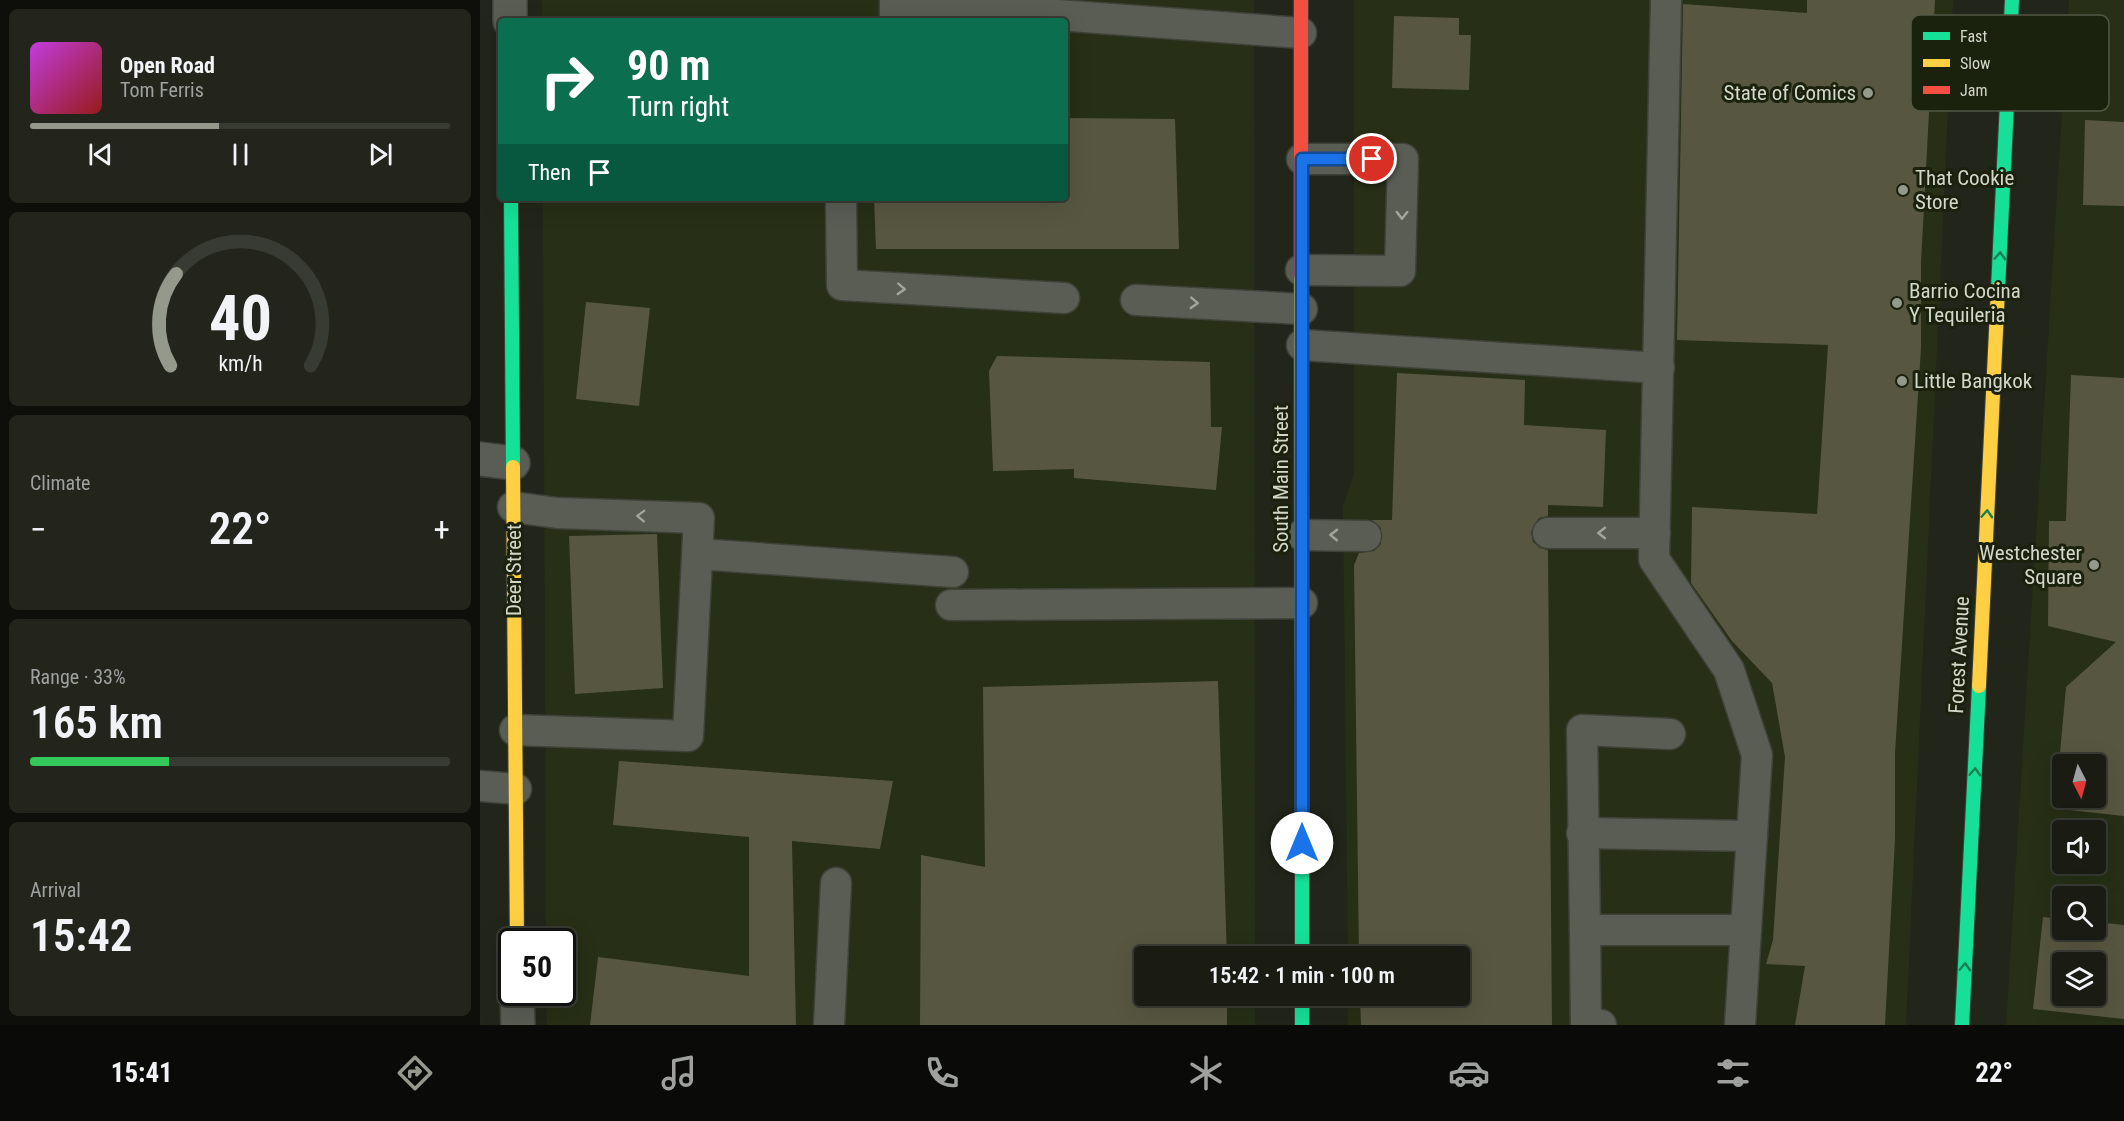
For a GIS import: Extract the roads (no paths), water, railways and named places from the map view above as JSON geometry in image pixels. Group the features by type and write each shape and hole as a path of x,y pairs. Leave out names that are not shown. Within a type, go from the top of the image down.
{"street":[{"path":"510,0 510,18"},
{"name":"South Main Street","path":"1301,0 1302,946"},
{"name":"Forest Avenue","path":"2011,15 2012,0"},
{"name":"Forest Avenue","path":"1962,1025 2007,111"},
{"name":"Deer Street","path":"511,201 517,928"},
{"path":"480,459 513,463"},
{"path":"518,1006 518,1025"},
{"path":"1302,1006 1302,1025"}],"lane":[{"path":"1666,0 1654,559 1729,670 1757,755 1740,1025"},
{"path":"895,18 895,3 1302,33"},
{"path":"1301,270 1400,271 1403,159 1302,159"},
{"path":"841,201 842,285 1064,298"},
{"path":"1136,300 1302,309"},
{"path":"1302,345 1659,368"},
{"path":"513,507 557,513 699,518 688,736 515,730"},
{"path":"1548,533 1655,533"},
{"path":"1302,535 1366,536"},
{"path":"698,554 953,572"},
{"path":"951,605 1302,603"},
{"path":"1601,1025 1586,1024 1582,730 1670,734"},
{"path":"480,786 516,789"},
{"path":"1582,833 1752,836"},
{"path":"829,1025 836,883"},
{"path":"1585,930 1746,930"}],"place":[{"name":"State of Comics","path":"1868,93"},
{"name":"That Cookie Store","path":"1903,190"},
{"name":"Barrio Cocina Y Tequileria","path":"1897,303"},
{"name":"Little Bangkok","path":"1902,381"},
{"name":"Westchester Square","path":"2094,565"}]}
